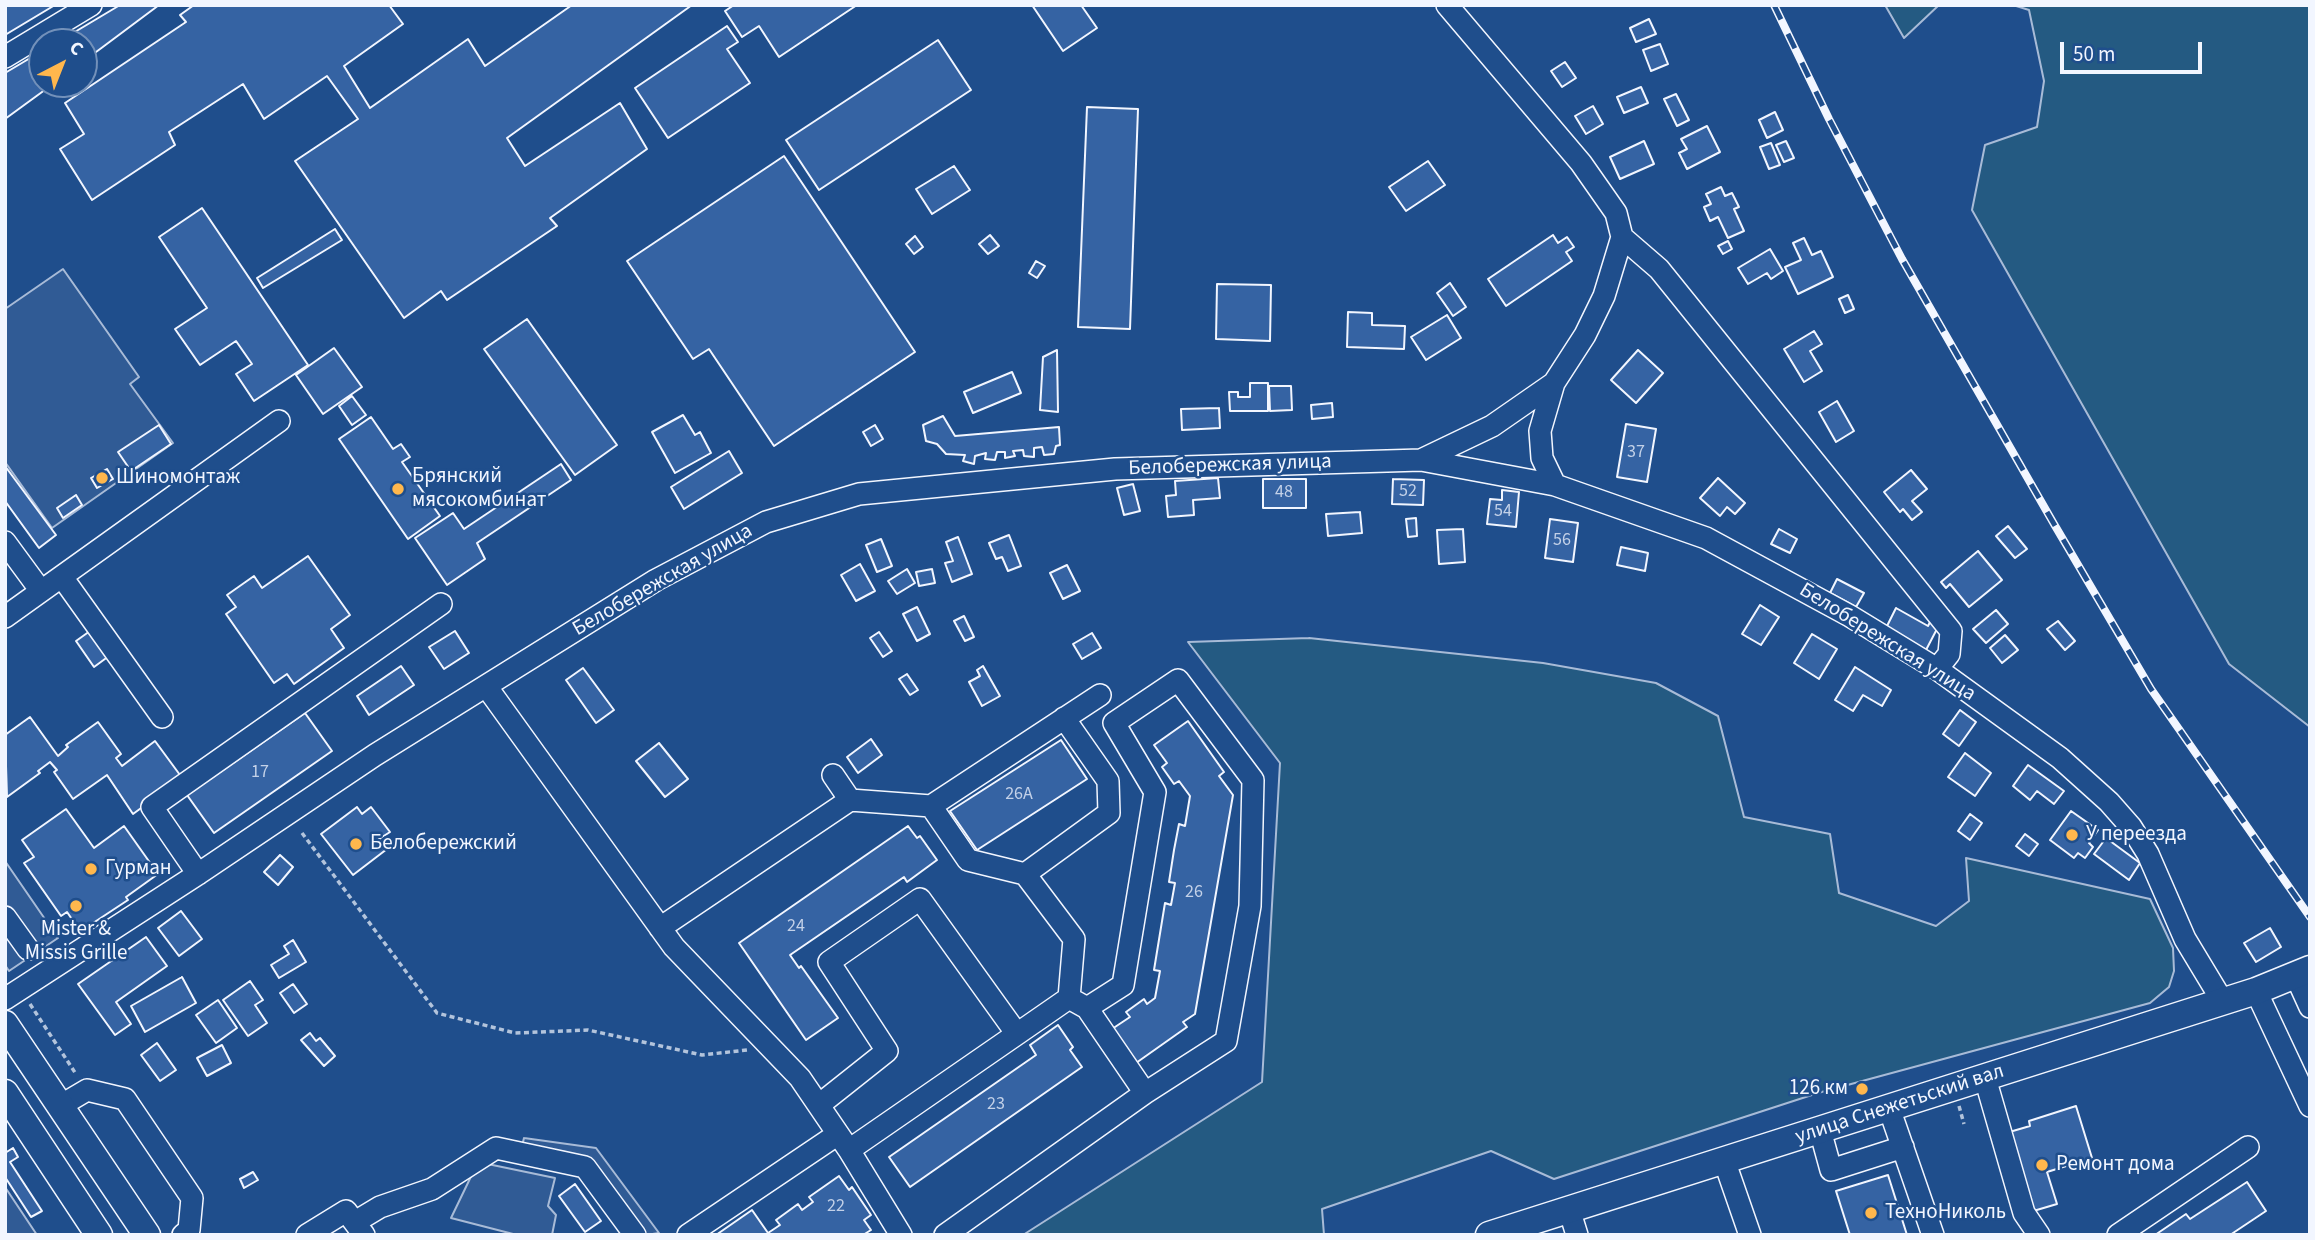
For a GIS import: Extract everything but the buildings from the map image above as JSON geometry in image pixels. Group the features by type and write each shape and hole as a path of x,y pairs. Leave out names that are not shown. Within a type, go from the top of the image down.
{"main road":[{"name":"улица Снежетьский вал","path":"1489,1235 2256,992 2302,971"},
{"path":"5,1024 147,1235"},
{"path":"5,1093 99,1235"}],"street":[{"path":"5,57 92,5"},
{"path":"1447,5 1581,163 1616,214 1622,237 1659,269 1951,631 1949,654 1937,669"},
{"name":"Белобережская улица","path":"1421,460 1492,426 1553,383 1585,335 1604,296 1622,237"},
{"path":"1553,383 1541,431 1542,458 1555,485"},
{"path":"5,617 279,421"},
{"name":"Белобережская улица","path":"12,995 375,755 656,580 766,522 859,494 1115,469 1421,460 1555,485 1706,538 1850,616 1937,669 2060,758 2109,802 2131,827 2148,854 2185,939 2223,1002"},
{"path":"5,542 41,592"},
{"path":"62,577 162,717"},
{"path":"198,874 152,807 440,604"},
{"path":"688,1235 1017,1034 1078,1003 1123,985 1155,792 1114,723 1178,680 1253,780 1250,906 1226,1041 1145,1093 945,1235"},
{"path":"486,686 674,947 800,1078 844,1142 901,1235"},
{"path":"660,928 850,800 931,806 1100,695"},
{"path":"1025,874 1109,813 1108,781 1064,718"},
{"path":"833,775 850,800"},
{"path":"931,806 968,860 1025,874 1074,939 1078,1003 1145,1093"},
{"path":"818,1105 887,1051 829,962 920,899 1017,1034"},
{"path":"5,917 28,949"},
{"path":"2302,971 2310,1007"},
{"path":"2256,992 2310,1106"},
{"path":"1985,1078 2024,1213 2039,1235"},
{"path":"60,1106 87,1090 125,1099 192,1198 189,1230 183,1235"},
{"path":"1889,1108 1933,1235"},
{"path":"1820,1130 1831,1170 1903,1147"},
{"path":"2118,1235 2248,1147"},
{"path":"307,1235 346,1211 360,1229 380,1207 432,1189 496,1149 585,1167 635,1235"},
{"path":"1724,1160 1751,1235"},
{"path":"1569,1209 1577,1235"}],"path":[{"path":"302,833 437,1013 515,1033 588,1030 702,1055 771,1047"},
{"path":"12,995 87,1090"}],"shaded area":[{"path":"1885,5 1939,5 1904,38"},
{"path":"2013,5 2310,5 2310,727 2229,664 1972,210 1985,145 2037,127 2044,81 2029,10"},
{"path":"63,269 139,377 130,384 173,443 52,528 5,462 5,309"},
{"path":"1309,638 1543,663 1656,683 1718,716 1744,817 1830,834 1839,893 1936,926 1969,901 1966,858 2150,899 2173,948 2174,971 2169,987 2150,1003 1818,1093 1554,1179 1491,1151 1322,1209 1324,1235 1023,1235 1262,1082 1280,763 1188,642"},
{"path":"5,861 58,938 9,971 5,965"},
{"path":"524,1138 596,1148 659,1233 646,1235 588,1161 521,1150"},
{"path":"478,1162 555,1178 548,1206 556,1215 552,1235 517,1235 451,1218"},
{"path":"5,1187 37,1235 5,1235"}],"railway":[{"path":"1774,5 1829,119 1902,259 2054,524 2151,689 2310,917"}],"place":[{"name":"Шиномонтаж","path":"102,478"},
{"name":"Брянский мясокомбинат","path":"398,489"},
{"name":"У переезда","path":"2072,835"},
{"name":"Белобережский","path":"356,844"},
{"name":"Гурман","path":"91,869"},
{"name":"Mister & Missis Grille","path":"76,906"},
{"name":"126 км","path":"1862,1089"},
{"name":"Ремонт дома","path":"2042,1165"},
{"name":"ТехноНиколь","path":"1871,1213"}]}
